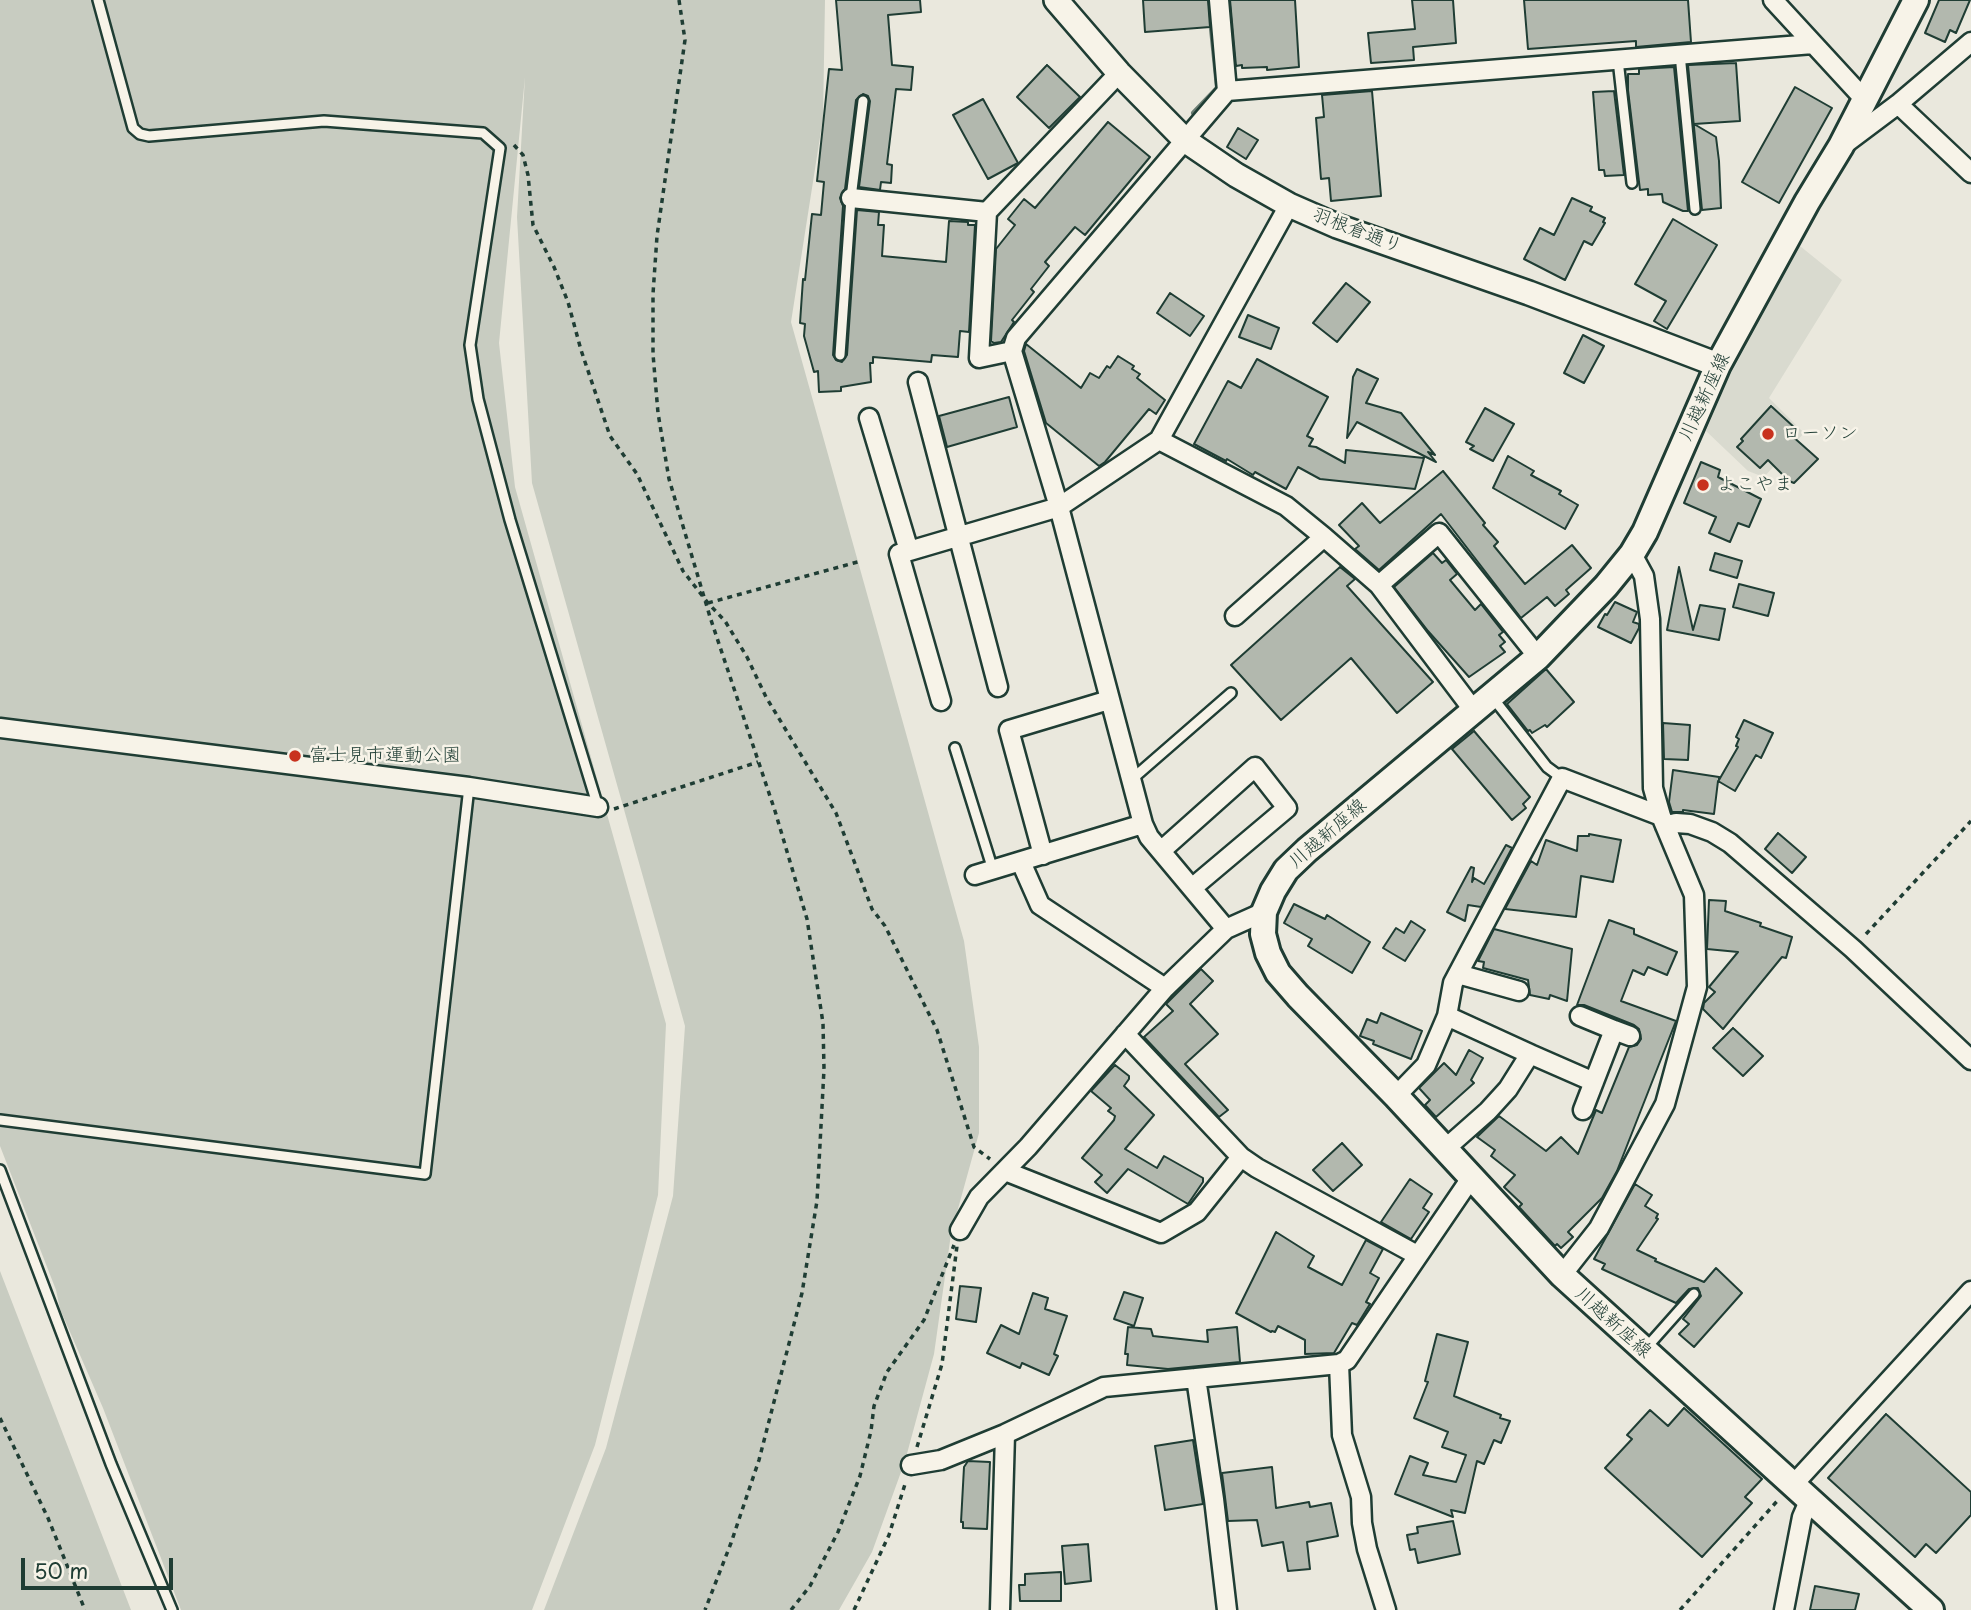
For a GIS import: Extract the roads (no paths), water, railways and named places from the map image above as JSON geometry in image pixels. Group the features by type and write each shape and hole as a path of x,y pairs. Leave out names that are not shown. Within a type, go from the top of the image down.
{"main road":[{"name":"川越新座線","path":"1916,0 1866,101 1718,365 1645,532 1632,554 1588,606 1538,657 1286,870 1272,891 1264,912 1263,934 1268,953 1278,973 1562,1275 1800,1494 1931,1610"}],"street":[{"name":"羽根倉通り","path":"1056,0 1119,73 1186,141 1236,175 1289,205 1337,226 1529,293 1718,365"},
{"path":"1219,0 1227,91 1016,338 1012,351 1059,507 1143,824 1149,837 1226,929"},
{"path":"1773,0 1866,101"},
{"path":"1841,146 1898,104 1971,43"},
{"path":"1227,91 1813,44"},
{"path":"1012,351 979,358 987,212 1119,73"},
{"path":"1898,104 1971,173"},
{"path":"851,198 987,212"},
{"path":"941,701 899,554 1059,507 1159,440 1289,205"},
{"path":"918,382 998,687"},
{"path":"869,418 909,551"},
{"path":"1159,440 1286,506 1379,585 1483,704"},
{"path":"1379,585 1439,533 1538,657"},
{"path":"1235,615 1324,537"},
{"path":"1562,1275 1599,1228 1665,1104 1697,987 1695,895 1663,821 1653,788 1650,619 1644,576 1632,554"},
{"path":"1044,855 1009,730 1109,701"},
{"path":"0,728 470,787 607,808"},
{"path":"1162,850 1255,766 1287,808 1192,888"},
{"path":"1396,1096 1426,1065 1447,1016 1453,983 1562,778 1663,821 1690,824 1712,832 1730,843 1853,949 1971,1060"},
{"path":"984,872 1143,824"},
{"path":"1021,862 1040,905 1165,988"},
{"path":"960,1230 979,1198 1165,988 1226,929 1264,912"},
{"path":"1458,974 1519,991"},
{"path":"1447,1016 1594,1082"},
{"path":"1580,1016 1622,1033 1594,1082 1583,1110"},
{"path":"1125,1034 1241,1157 1417,1255"},
{"path":"1445,1149 1488,1111 1508,1089 1530,1054"},
{"path":"1005,1171 1161,1233 1197,1212 1241,1157"},
{"path":"911,1465 941,1460 1005,1434 1104,1387 1339,1364 1346,1360 1471,1178"},
{"path":"1784,1610 1802,1517 1800,1494 1971,1291"},
{"path":"1339,1364 1342,1435 1361,1497 1362,1524 1367,1549 1386,1610"},
{"path":"1196,1378 1227,1610"},
{"path":"1000,1610 1005,1434"}],"lane":[{"path":"98,0 133,128 140,134 149,136 324,121 483,133 500,148 470,345 478,400 510,520 607,808"},
{"path":"1680,54 1695,209"},
{"path":"1618,60 1632,183"},
{"path":"840,355 851,198 863,101"},
{"path":"1131,780 1231,693"},
{"path":"1483,704 1546,767 1562,778"},
{"path":"955,748 984,872"},
{"path":"0,1120 425,1174 470,787"},
{"path":"0,1170 111,1464 172,1610"},
{"path":"1644,1351 1694,1294"}],"waterway":[{"path":"1194,113 1218,88 1209,0"}],"place":[{"name":"ローソン","path":"1768,434"},
{"name":"よこやま","path":"1703,485"},
{"name":"富士見市運動公園","path":"295,756"}]}
